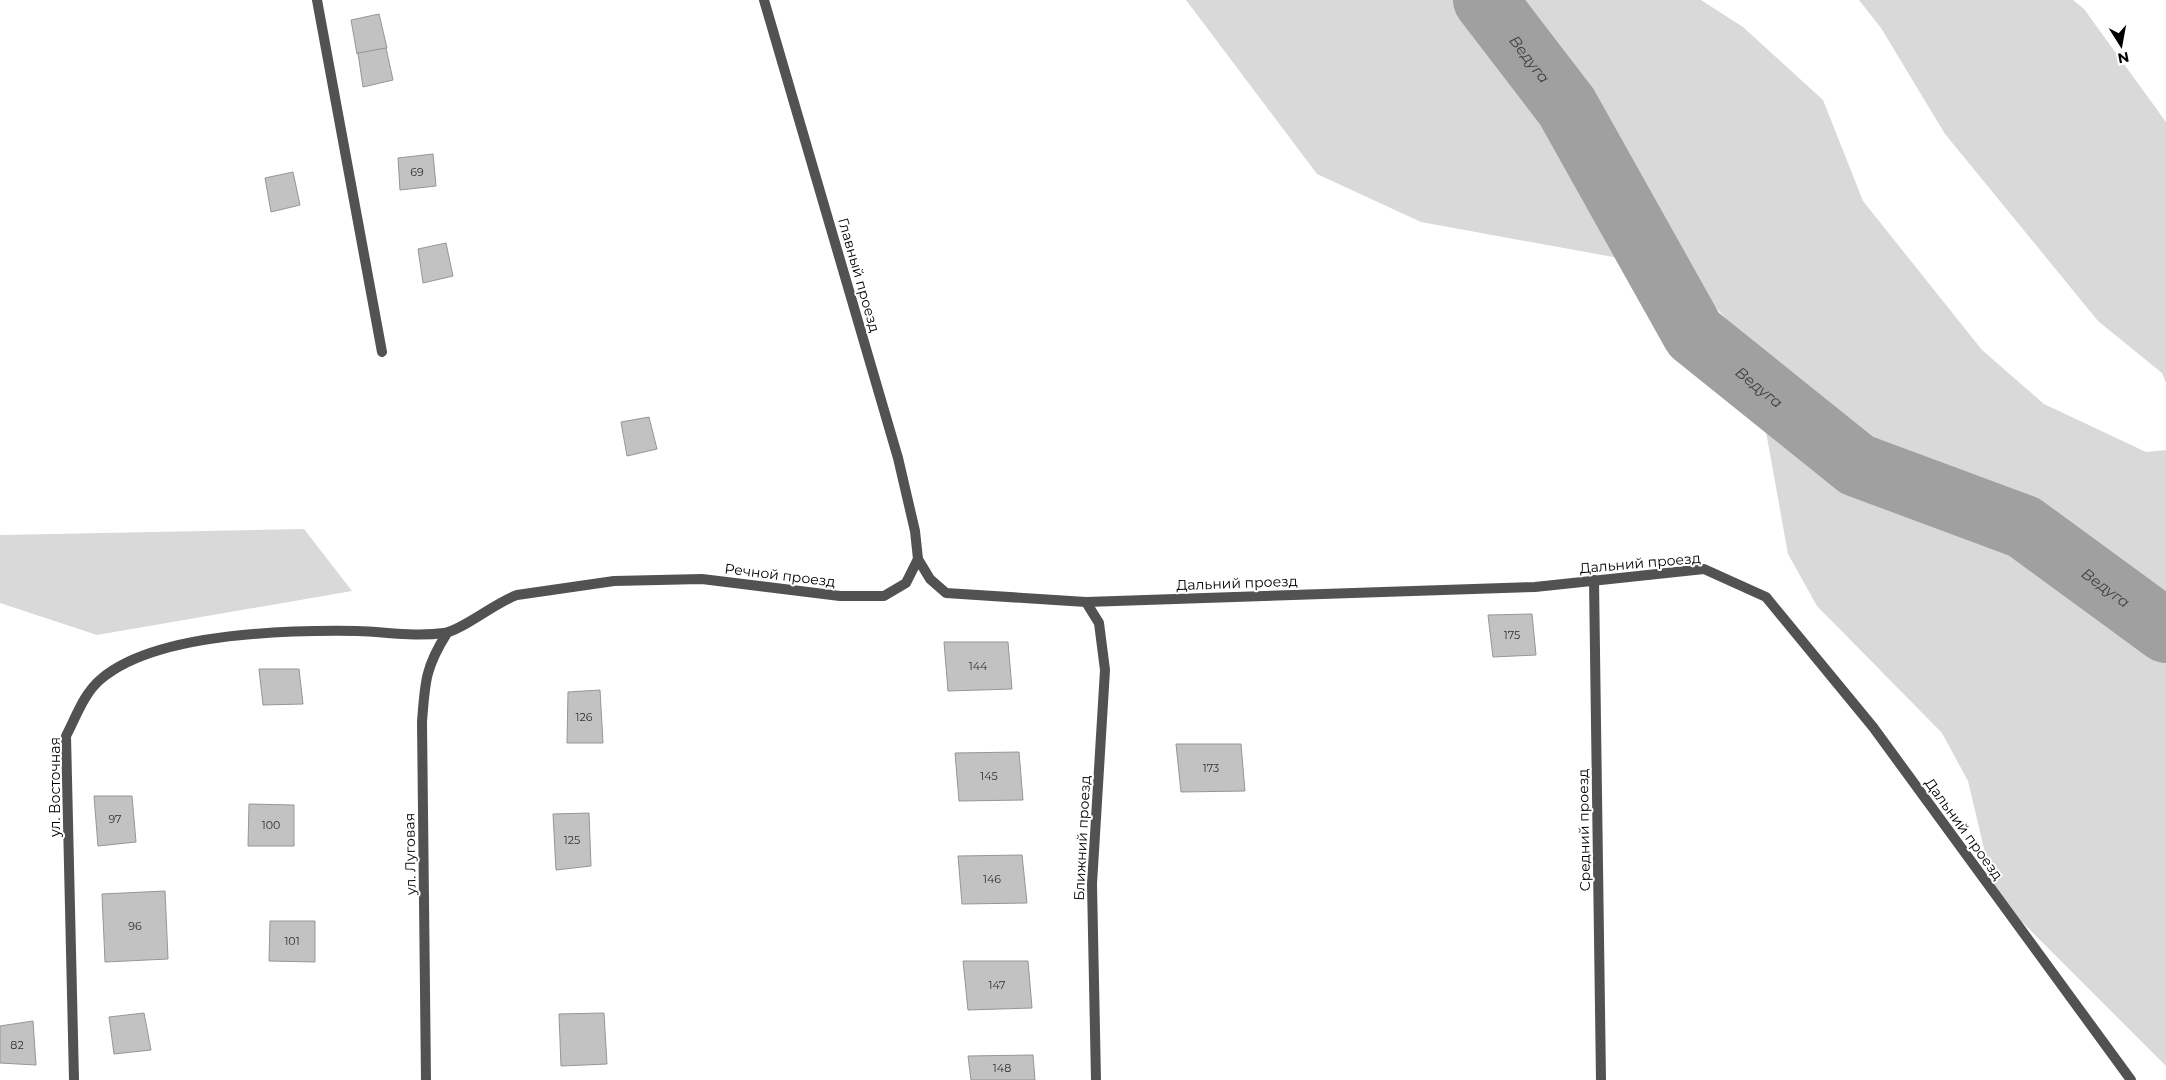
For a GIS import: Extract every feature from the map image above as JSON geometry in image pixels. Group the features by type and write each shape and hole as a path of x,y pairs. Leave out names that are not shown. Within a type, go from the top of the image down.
{"street":[{"path":"317,0 382,352"},
{"name":"Главный проезд","path":"764,0 898,458 915,532 918,559"},
{"path":"918,559 930,579 946,593 1086,602"},
{"name":"Речной проезд","path":"447,633 504,599 517,595 614,581 702,579 840,596 884,596 906,584 918,559"},
{"name":"Дальний проезд","path":"1086,602 1535,586 1704,570 1766,597 1873,727 2131,1080"},
{"name":"Средний проезд","path":"1594,580 1601,1080"},
{"name":"Ближний проезд","path":"1086,602 1099,623 1105,670 1092,884 1096,1080"},
{"name":"ул. Восточная","path":"74,1080 66,736 85,699 101,679 140,656 194,642 245,636 321,631 388,632 413,636 447,633"},
{"name":"ул. Луговая","path":"426,1080 422,722 426,675 433,655 447,633"},
{"path":"2119,1080 2120,1065"}],"shaded area":[{"path":"1186,0 1701,0 1743,27 1823,100 1863,201 1982,350 2044,404 2146,452 2166,450 2166,1066 1995,895 1968,781 1942,733 1817,606 1788,554 1758,387 1737,331 1697,287 1646,263 1421,222 1317,174"},
{"path":"1859,0 2073,0 2084,9 2166,122 2166,383 2162,373 2098,321 1945,134 1881,28"},
{"path":"304,529 352,591 97,635 0,603 0,535"}],"building":[{"path":"379,14 387,48 357,54 351,20"},
{"path":"386,48 393,80 363,87 358,53"},
{"path":"433,154 436,186 400,190 398,158"},
{"path":"293,172 300,205 271,212 265,178"},
{"path":"446,243 453,276 423,283 418,249"},
{"path":"649,417 657,449 627,456 621,422"},
{"path":"1532,614 1536,655 1493,657 1488,615"},
{"path":"944,642 1008,642 1012,689 948,691"},
{"path":"259,669 299,669 303,704 263,705"},
{"path":"600,690 603,743 567,743 568,692"},
{"path":"1176,744 1241,744 1245,791 1181,792"},
{"path":"1019,752 1023,800 959,801 955,753"},
{"path":"94,796 132,796 136,842 98,846"},
{"path":"249,804 294,805 294,846 248,846"},
{"path":"589,813 591,866 556,870 553,814"},
{"path":"1022,855 1027,903 962,904 958,856"},
{"path":"165,891 168,959 105,962 102,894"},
{"path":"270,921 315,921 315,962 269,961"},
{"path":"963,961 1028,961 1032,1008 968,1010"},
{"path":"144,1013 151,1050 114,1054 109,1017"},
{"path":"604,1013 607,1064 561,1066 559,1014"},
{"path":"33,1021 36,1065 0,1063 0,1026"},
{"path":"1033,1055 1035,1080 971,1080 968,1056"}],"waterway":[{"name":"Ведуга","path":"1485,0 1567,107 1694,334 1857,465 2024,527 2166,631"}]}
